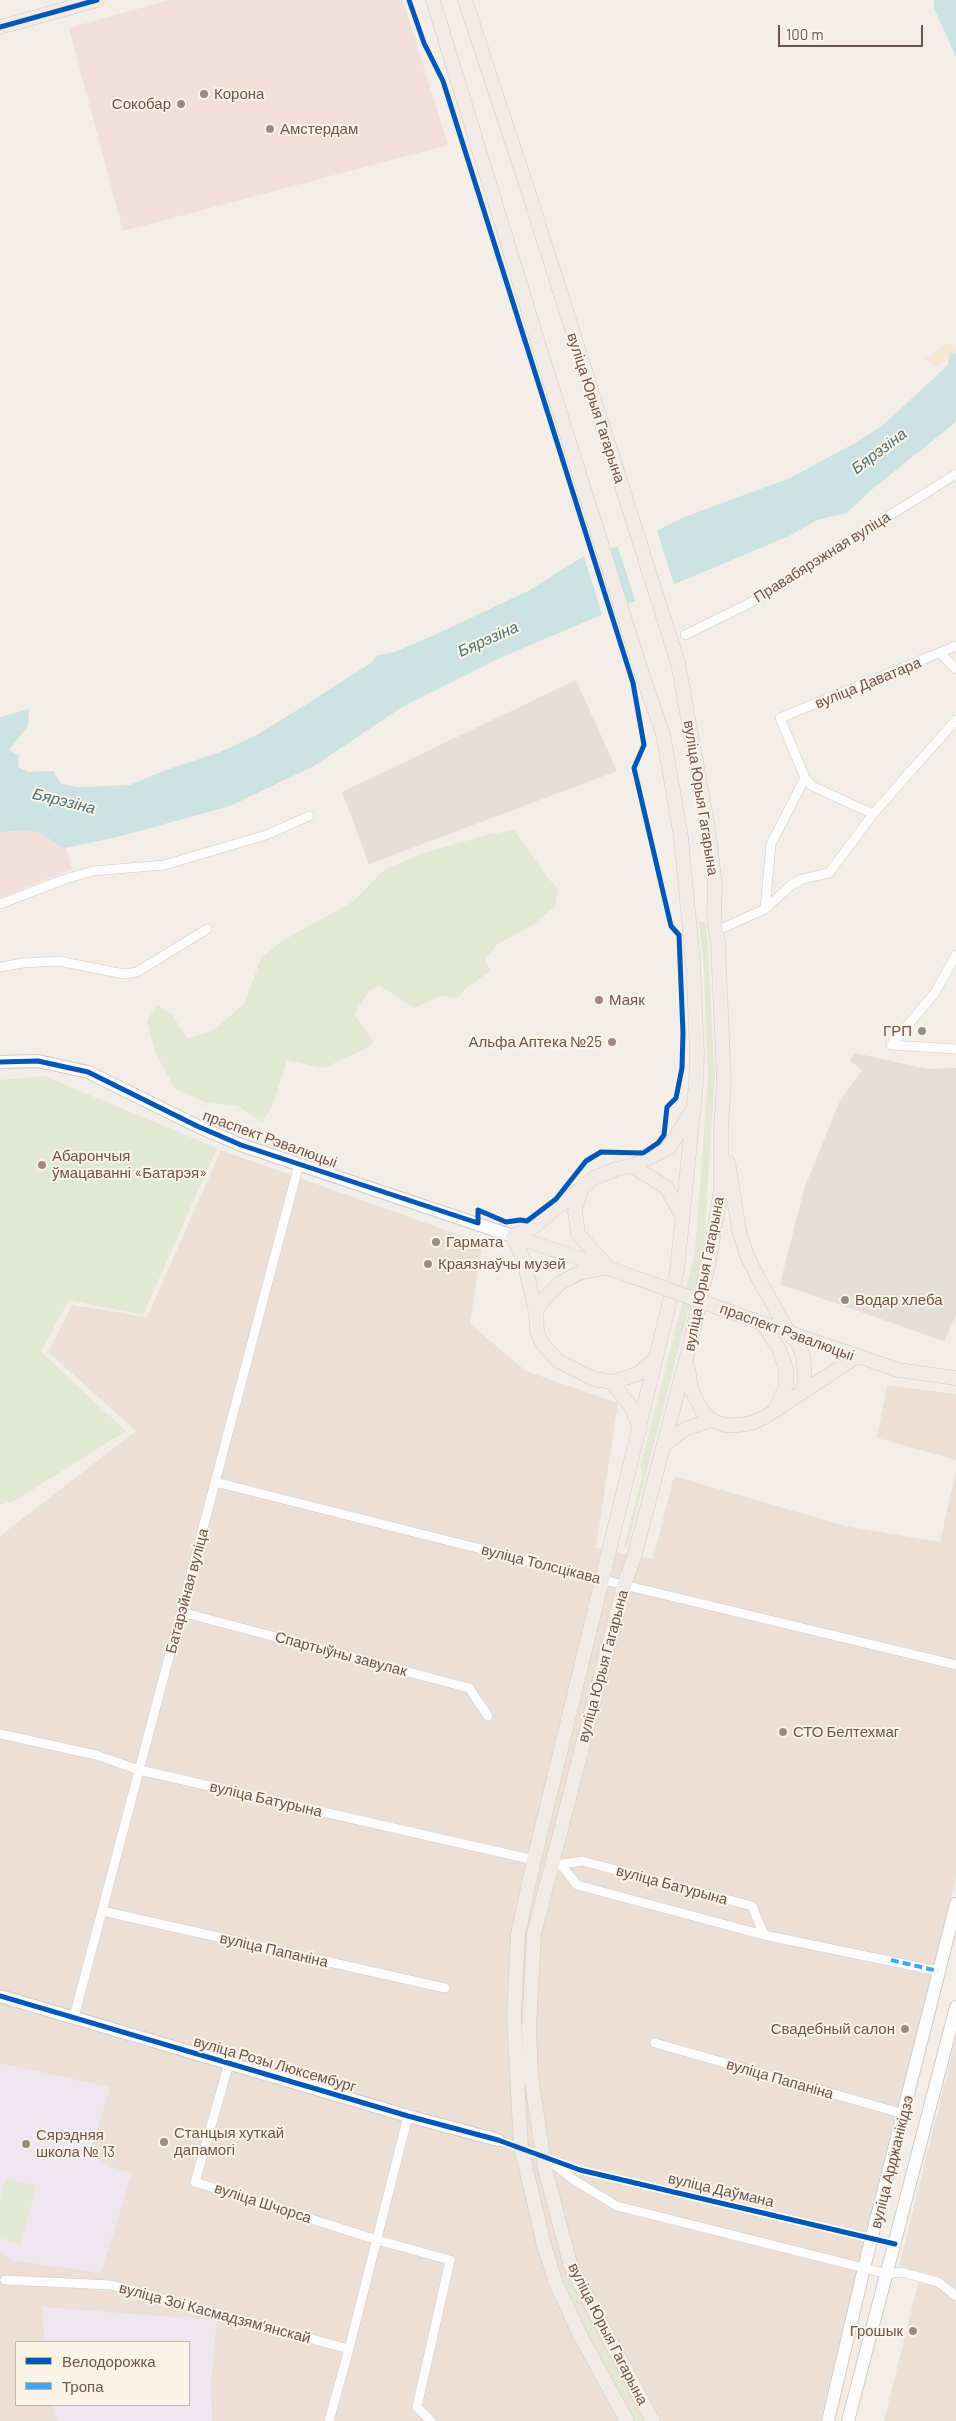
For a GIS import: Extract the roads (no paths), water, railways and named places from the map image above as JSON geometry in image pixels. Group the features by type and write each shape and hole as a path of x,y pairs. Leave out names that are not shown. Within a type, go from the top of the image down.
{"main road":[{"path":"0,27 97,0"},
{"name":"вуліца Юрыя Гагарына","path":"433,0 544,362 644,680 663,734 681,837 695,999 697,1053 694,1108 677,1271 534,1860 518,1934 514,2016 520,2147 544,2245 555,2281 580,2335 627,2421"},
{"name":"вуліца Юрыя Гагарына","path":"464,0 530,197 678,663 708,828 715,885 714,919 724,1083 720,1127 721,1190 709,1262 688,1356 624,1585 556,1865 534,1934 529,2028 531,2076 543,2156 571,2267 653,2421"},
{"name":"праспект Рэвалюцыі","path":"0,1062 38,1061 88,1072 197,1126 241,1145 608,1268 856,1357 898,1370 956,1378"},
{"path":"654,1360 638,1374 612,1382 594,1379 558,1361 541,1342 537,1332 536,1313 524,1261 513,1236 533,1227 600,1175 632,1166 669,1148 694,1108"},
{"path":"720,1127 739,1230 757,1276 789,1333 799,1345 805,1368 802,1392"},
{"path":"632,1166 666,1186 682,1216"},
{"path":"581,1189 575,1211 578,1234 608,1268"},
{"path":"536,1313 540,1303 560,1283 579,1273 608,1268"},
{"path":"759,1322 779,1349 786,1368 786,1386 776,1408"},
{"path":"688,1356 689,1384 694,1398 711,1420 724,1425 738,1426 765,1417 856,1357"},
{"path":"612,1382 631,1407 640,1429"},
{"path":"664,1445 686,1429 711,1420"},
{"name":"вуліца Арджанікідзэ","path":"828,2421 864,2268 873,2239 956,1904"},
{"name":"вуліца Розы Люксембург","path":"0,1996 408,2116 498,2140"},
{"name":"вуліца Арджанікідзэ","path":"848,2421 888,2274 956,2007"}],"street":[{"name":"Правабярэжная вуліца","path":"685,635 748,604 956,474"},
{"name":"вуліца Даватара","path":"806,778 780,718 956,646"},
{"path":"940,653 956,669"},
{"path":"716,932 764,909 790,886 802,879 829,873 873,814 956,720"},
{"path":"764,909 771,844 806,778 812,786 873,814"},
{"path":"0,904 65,879 93,872 164,865 266,835 309,816"},
{"path":"0,967 23,963 59,961 124,974 137,972 207,929"},
{"path":"956,955 934,994 891,1045 956,1049"},
{"name":"Батарэйная вуліца","path":"74,2018 299,1164"},
{"name":"вуліца Толсцікава","path":"215,1482 624,1585 956,1665"},
{"name":"Спартыўны завулак","path":"181,1612 468,1688 488,1716"},
{"name":"вуліца Батурына","path":"0,1734 96,1755 139,1770 534,1860"},
{"name":"вуліца Батурына","path":"556,1865 582,1861 752,1906 764,1935"},
{"name":"вуліца Батурына","path":"556,1865 577,1885 764,1935 938,1971"},
{"name":"вуліца Папаніна","path":"102,1911 445,1988"},
{"name":"вуліца Папаніна","path":"655,2043 904,2114"},
{"name":"вуліца Шчорса","path":"229,2063 195,2182 377,2240 450,2260 417,2407 431,2421"},
{"path":"329,2421 408,2116"},
{"name":"вуліца Розы Люксембург","path":"498,2140 543,2156"},
{"path":"543,2156 574,2180 617,2206 888,2274 901,2272 938,2282 956,2296"},
{"name":"вуліца Даўмана","path":"543,2156 580,2170 895,2244"},
{"name":"вуліца Зоі Касмадзямʼянскай","path":"5,2280 111,2285 349,2349"}],"water":[{"path":"934,0 956,0 956,57 934,8"},
{"name":"Бярэзіна","path":"950,352 956,354 956,422 870,491 847,513 817,520 791,535 502,657 402,707 314,766 230,806 121,836 66,848 39,832 11,831 0,833 0,717 29,709 28,726 9,750 19,756 18,767 29,772 53,771 61,784 78,787 130,785 166,770 218,753 255,736 371,663 378,655 392,653 432,636 528,591 584,556 634,542 682,518 790,478 855,443 882,426 948,365"}],"place":[{"name":"Корона","path":"204,94"},
{"name":"Сокобар","path":"181,104"},
{"name":"Амстердам","path":"270,129"},
{"name":"Маяк","path":"599,1000"},
{"name":"ГРП","path":"922,1031"},
{"name":"Альфа Аптека №25","path":"612,1042"},
{"name":"Абарончыя ўмацаванні «Батарэя»","path":"42,1165"},
{"name":"Гармата","path":"436,1242"},
{"name":"Краязнаўчы музей","path":"428,1264"},
{"name":"Водар хлеба","path":"845,1300"},
{"name":"СТО Белтехмаг","path":"783,1732"},
{"name":"Свадебный салон","path":"905,2029"},
{"name":"Станцыя хуткай дапамогі","path":"164,2142"},
{"name":"Сярэдняя школа № 13","path":"26,2144"},
{"name":"Грошык","path":"913,2331"}]}
